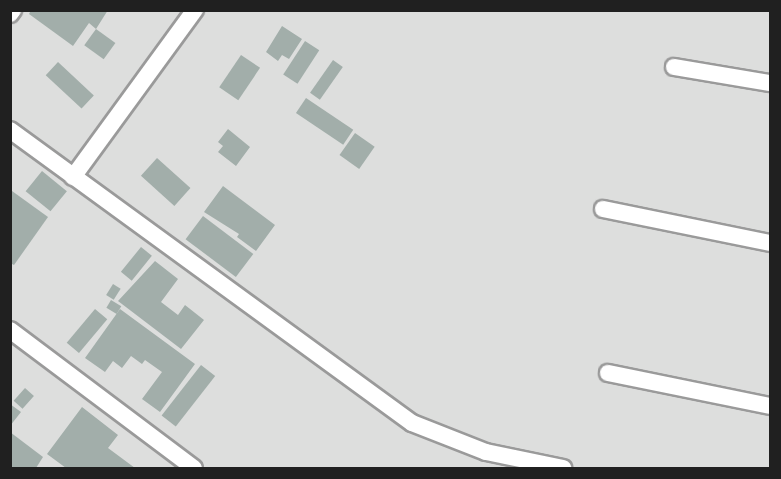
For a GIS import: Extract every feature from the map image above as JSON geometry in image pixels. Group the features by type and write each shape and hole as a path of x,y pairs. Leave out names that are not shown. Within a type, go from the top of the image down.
{"street":[{"path":"10,14 13,10"},
{"path":"73,177 195,10"},
{"path":"674,67 771,83"},
{"path":"10,130 412,423 486,452 563,468"},
{"path":"603,209 771,243"},
{"path":"10,330 194,468"},
{"path":"608,373 771,405"}],"shaded area":[{"path":"11,11 770,11 770,468 11,468"}],"building":[{"path":"31,10 108,10 96,29 89,23 73,46 29,14"},
{"path":"282,26 302,39 289,59 282,55 278,61 266,52"},
{"path":"96,29 115,43 104,59 84,45"},
{"path":"305,41 319,50 297,84 283,75"},
{"path":"241,55 260,68 238,100 219,87"},
{"path":"333,60 343,67 320,100 310,93"},
{"path":"58,62 94,95 82,109 46,75"},
{"path":"306,98 353,130 343,145 296,113"},
{"path":"228,129 250,147 236,166 218,152 223,146 218,142"},
{"path":"355,133 375,147 359,169 340,155"},
{"path":"157,158 190,188 174,206 141,176"},
{"path":"42,171 67,191 51,211 26,191"},
{"path":"223,186 275,225 256,251 237,237 239,234 204,212"},
{"path":"12,191 48,217 14,265 10,263"},
{"path":"203,216 253,254 236,277 186,239"},
{"path":"141,247 152,256 132,281 121,272"},
{"path":"155,261 178,279 161,302 178,315 185,305 204,320 181,349 118,301"},
{"path":"113,284 121,289 114,300 106,295"},
{"path":"111,300 121,306 117,314 106,308"},
{"path":"95,309 107,319 79,353 67,343"},
{"path":"120,309 195,364 160,412 142,399 162,372 145,360 142,364 131,356 122,368 113,361 105,372 85,358"},
{"path":"201,365 215,376 176,427 162,415"},
{"path":"25,388 34,396 23,409 14,401"},
{"path":"10,404 21,412 10,426"},
{"path":"82,407 118,435 108,448 135,468 66,468 47,454"},
{"path":"10,432 43,457 36,468 10,468"}]}
